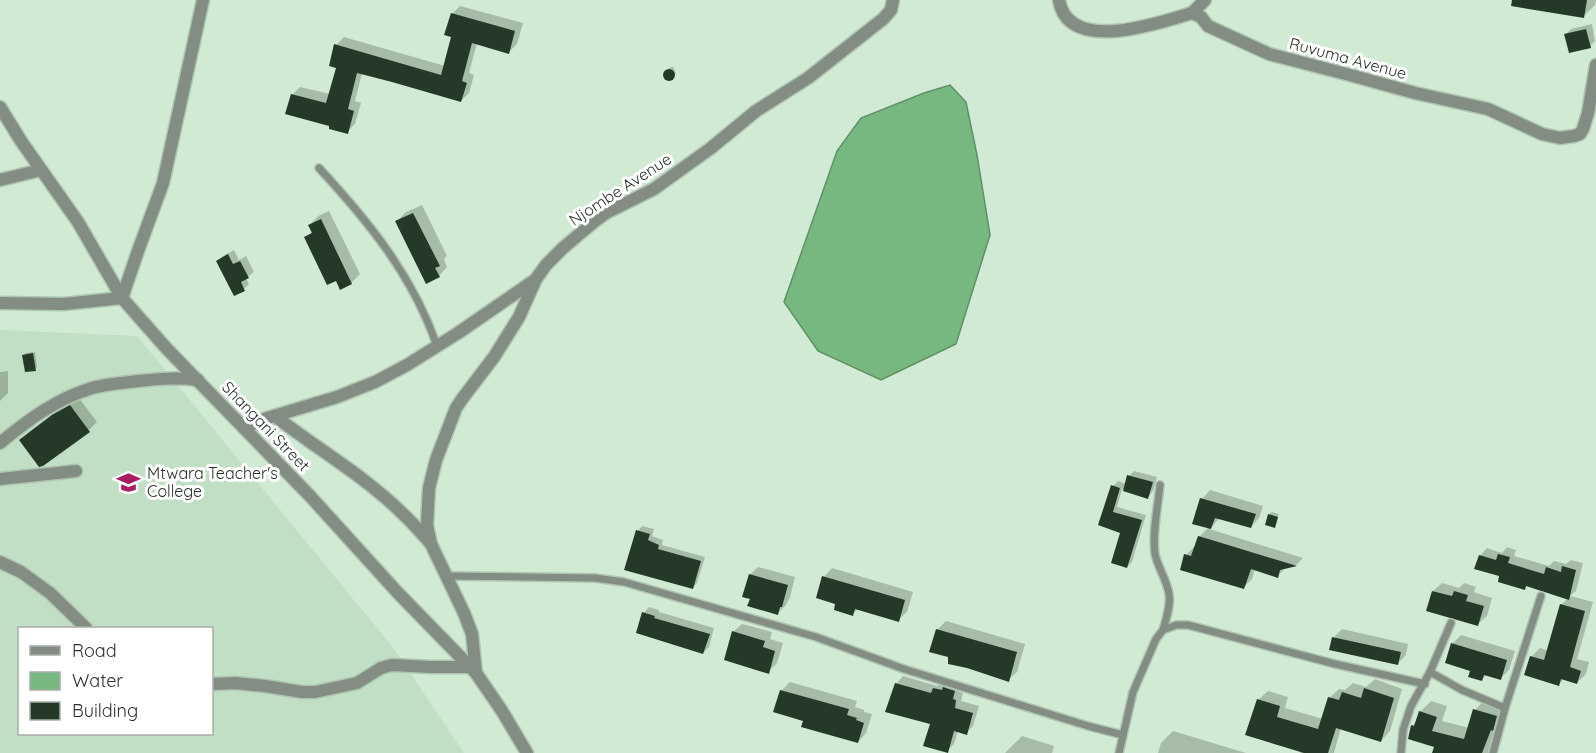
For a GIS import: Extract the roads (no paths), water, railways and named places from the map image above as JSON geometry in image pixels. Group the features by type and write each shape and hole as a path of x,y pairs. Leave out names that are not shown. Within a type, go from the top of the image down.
{"street":[{"path":"0,303 64,304 122,298 163,183 203,0"},
{"name":"Njombe Avenue","path":"473,670 472,634 431,544 427,525 429,488 436,460 452,417 519,317 536,279 563,248 595,221 654,189 711,148 756,111 808,78 883,19 891,10 893,0"},
{"path":"1059,0 1062,11 1071,23 1078,27 1118,31 1144,28 1192,13 1205,0"},
{"name":"Ruvuma Avenue","path":"1192,13 1201,17 1206,25 1269,54 1488,110 1542,134 1560,138 1580,134 1583,129 1596,65"},
{"name":"Shangani Street","path":"0,107 78,222 122,298 167,349 310,496 398,593 473,670 502,711 527,753"},
{"path":"0,180 41,170"},
{"path":"244,428 252,423 337,397 375,382 486,315 536,279"},
{"path":"0,443 49,406 94,388 161,378 198,380"},
{"path":"275,416 384,497 403,513 431,544"},
{"path":"0,478 76,471"},
{"path":"0,562 21,572 50,593 85,627"},
{"path":"213,684 243,684 315,692 357,683 381,668 392,665 473,670"}],"lane":[{"path":"319,168 366,221 402,270 419,301 437,346"},
{"path":"1119,753 1133,692 1149,652 1162,630 1169,606 1169,594 1155,554 1155,526 1160,485"},
{"path":"446,576 585,577 624,582 816,637 904,669 1123,735"},
{"path":"1493,753 1541,597"},
{"path":"1401,753 1403,730 1411,706 1425,684 1451,623"},
{"path":"1162,630 1176,625 1188,625 1335,664 1425,684"},
{"path":"1430,672 1462,690 1505,708"}],"water":[{"path":"950,85 966,102 990,235 956,344 881,380 818,351 784,302 837,151 861,118"}],"place":[{"name":"Mtwara Teacher's College","path":"129,482"}]}
